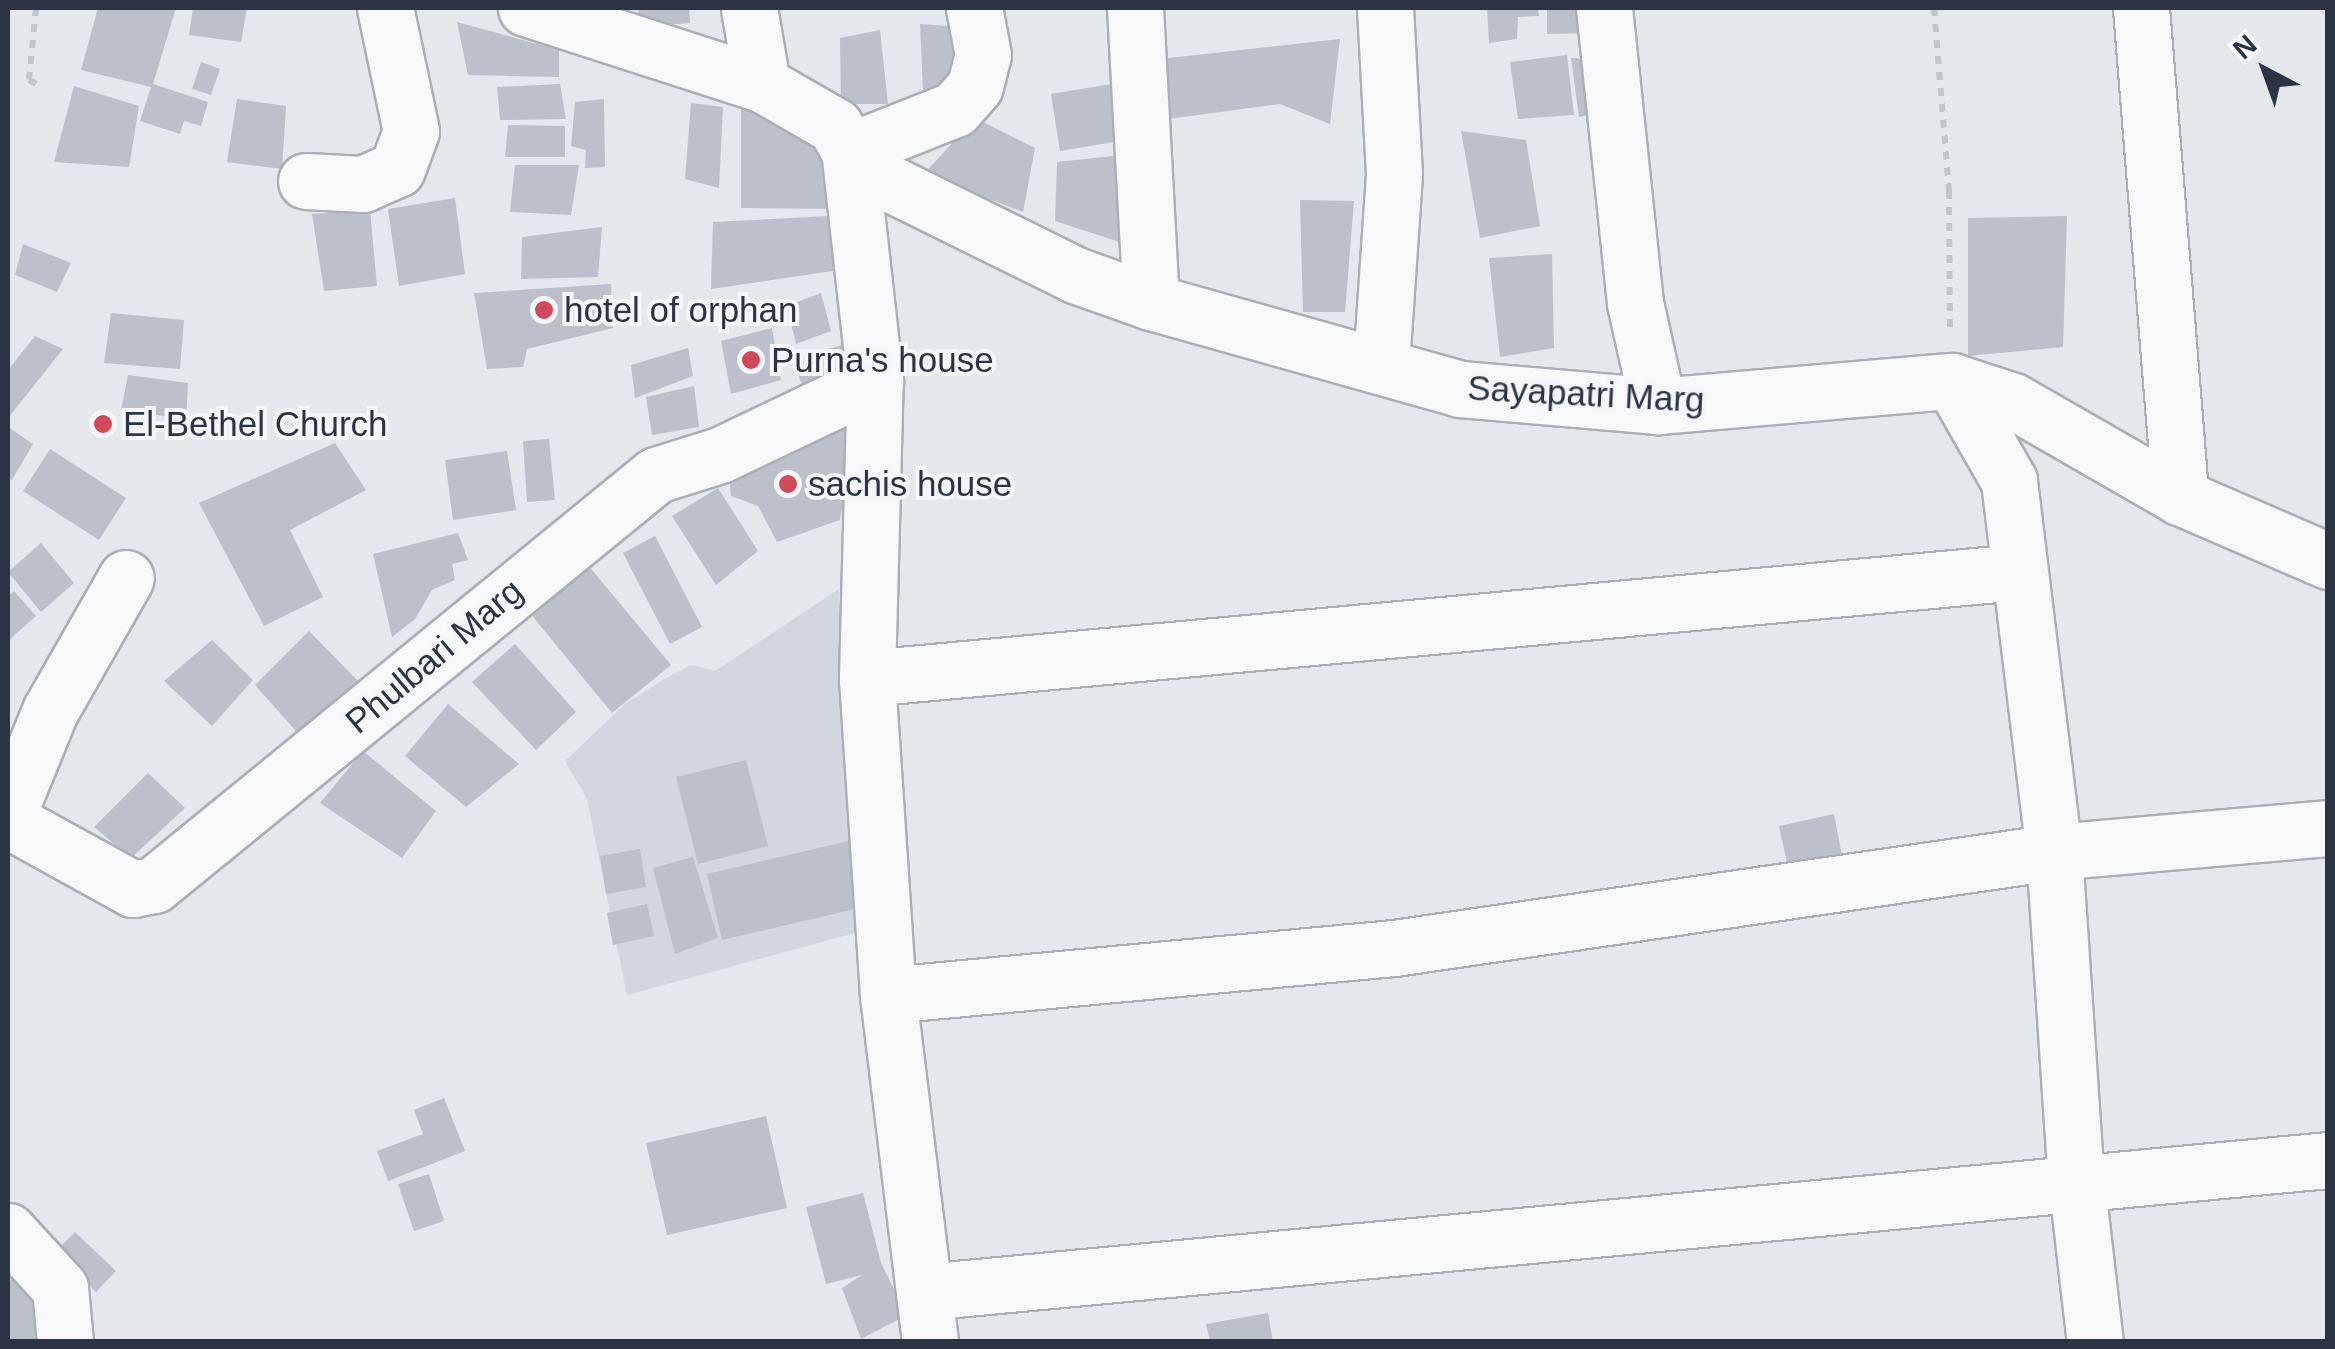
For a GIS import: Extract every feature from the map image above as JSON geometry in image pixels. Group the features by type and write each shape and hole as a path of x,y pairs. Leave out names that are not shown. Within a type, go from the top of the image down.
{"street":[{"path":"306,180 362,184 397,168 411,131 386,8"},
{"name":"Sayapatri Marg","path":"526,8 762,84 842,138 881,179 1074,275 1151,302 1460,389 1658,406 1952,381 2013,401 2180,497 2325,545"},
{"path":"749,8 762,84"},
{"path":"974,8 983,55 975,86 955,109 842,138 875,381 867,678 888,996 927,1317 2076,1179 2328,1160"},
{"path":"1135,8 1151,302"},
{"path":"1380,365 1394,174 1385,8"},
{"path":"1604,8 1635,303 1658,406"},
{"path":"2141,8 2180,497"},
{"name":"Phulbari Marg","path":"8,817 133,889 154,885 656,475 720,455 875,381"},
{"path":"1952,381 2009,481 2054,852 2076,1179 2095,1342"},
{"path":"867,678 2018,572"},
{"path":"8,817 50,711 126,578"},
{"path":"888,996 1394,948 2054,852 2328,828"},
{"path":"8,1231 60,1288 65,1342"}],"path":[{"path":"36,8 29,80 39,85"},
{"path":"1934,8 1949,191 1952,381"}],"shaded area":[{"path":"839,589 858,932 627,995 587,799 565,761 625,704 666,678 691,665 715,671"}],"building":[{"path":"98,8 176,8 153,84 208,102 201,126 184,121 180,134 140,121 151,87 81,70"},
{"path":"193,8 247,8 241,42 189,35"},
{"path":"638,8 689,8 690,23 640,27"},
{"path":"1487,8 1538,8 1539,16 1518,17 1517,39 1489,43"},
{"path":"1547,8 1594,8 1597,33 1547,34"},
{"path":"457,22 559,50 559,77 468,75"},
{"path":"920,24 963,27 959,83 923,90"},
{"path":"880,30 888,104 841,104 840,38"},
{"path":"1340,39 1330,124 1280,104 1168,119 1160,59"},
{"path":"1567,55 1574,115 1518,119 1510,62"},
{"path":"1571,58 1604,60 1610,110 1579,117"},
{"path":"201,62 220,69 211,95 192,89"},
{"path":"1123,82 1126,140 1060,151 1051,94"},
{"path":"560,84 566,119 500,120 497,87"},
{"path":"74,86 139,106 129,167 54,162"},
{"path":"237,99 286,106 282,169 227,162"},
{"path":"604,99 605,167 585,168 586,150 571,146 575,102"},
{"path":"691,103 723,107 719,188 685,179"},
{"path":"741,104 838,145 846,209 741,208"},
{"path":"975,118 1035,148 1023,212 924,174"},
{"path":"508,125 565,126 565,157 505,157"},
{"path":"1461,131 1526,140 1540,226 1480,238"},
{"path":"1122,155 1129,245 1055,221 1057,162"},
{"path":"515,165 579,165 571,215 510,212"},
{"path":"455,198 465,274 399,286 388,209"},
{"path":"1300,200 1354,201 1345,312 1303,312"},
{"path":"370,210 377,286 324,291 312,214"},
{"path":"849,215 853,268 711,289 713,222"},
{"path":"2067,216 2063,347 1968,356 1968,218"},
{"path":"602,227 598,277 521,279 522,237"},
{"path":"23,244 71,263 57,292 15,275"},
{"path":"1552,254 1554,348 1500,357 1489,258"},
{"name":"hotel of orphan","path":"611,284 613,328 527,349 523,367 487,369 474,293"},
{"path":"821,293 831,331 796,344 787,306"},
{"path":"111,313 184,320 180,369 104,363"},
{"name":"Purna's house","path":"772,328 781,380 731,394 721,341"},
{"path":"35,336 63,349 8,418 8,370"},
{"path":"848,343 861,374 806,396 793,360"},
{"path":"688,348 693,376 635,398 631,365"},
{"path":"128,375 188,383 186,419 121,410"},
{"path":"694,386 699,427 652,435 646,397"},
{"name":"sachis house","path":"842,408 848,472 840,520 777,542 758,506 731,496 729,470"},
{"path":"8,427 33,444 12,480 8,478"},
{"path":"549,439 555,500 527,502 523,441"},
{"path":"335,443 366,490 290,530 323,597 264,626 199,503"},
{"path":"50,449 126,498 99,540 23,491"},
{"path":"507,451 516,510 453,520 445,460"},
{"path":"718,488 758,551 716,585 672,516"},
{"path":"458,533 468,560 452,564 455,580 432,590 415,619 392,637 373,554"},
{"path":"655,536 702,627 670,644 623,553"},
{"path":"41,543 74,583 41,612 8,572"},
{"path":"587,564 671,665 612,713 529,612"},
{"path":"14,591 36,616 8,641 8,597"},
{"path":"309,631 362,685 303,739 255,685"},
{"path":"212,640 253,680 212,726 164,681"},
{"path":"515,644 576,712 536,750 472,682"},
{"path":"448,704 519,764 466,807 405,756"},
{"path":"363,751 436,811 402,858 320,803"},
{"path":"746,760 768,846 698,864 676,777"},
{"path":"148,773 185,808 131,858 94,827"},
{"path":"1834,814 1843,861 1789,872 1779,826"},
{"path":"857,839 872,905 722,940 707,874"},
{"path":"640,849 646,887 606,894 600,856"},
{"path":"693,857 718,938 675,954 653,868"},
{"path":"647,904 654,936 613,945 607,913"},
{"path":"444,1098 465,1151 388,1181 377,1151 423,1134 414,1110"},
{"path":"766,1116 787,1208 667,1235 646,1143"},
{"path":"429,1174 444,1221 414,1231 398,1184"},
{"path":"863,1193 881,1263 907,1315 861,1339 842,1288 862,1275 826,1284 806,1207"},
{"path":"75,1232 116,1271 96,1292 55,1252"},
{"path":"29,1264 56,1342 8,1342 8,1283"},
{"path":"1268,1313 1273,1342 1210,1342 1206,1324"}],"place":[{"name":"hotel of orphan","path":"544,310"},
{"name":"Purna's house","path":"751,360"},
{"name":"El-Bethel Church","path":"103,424"},
{"name":"sachis house","path":"788,484"}]}
